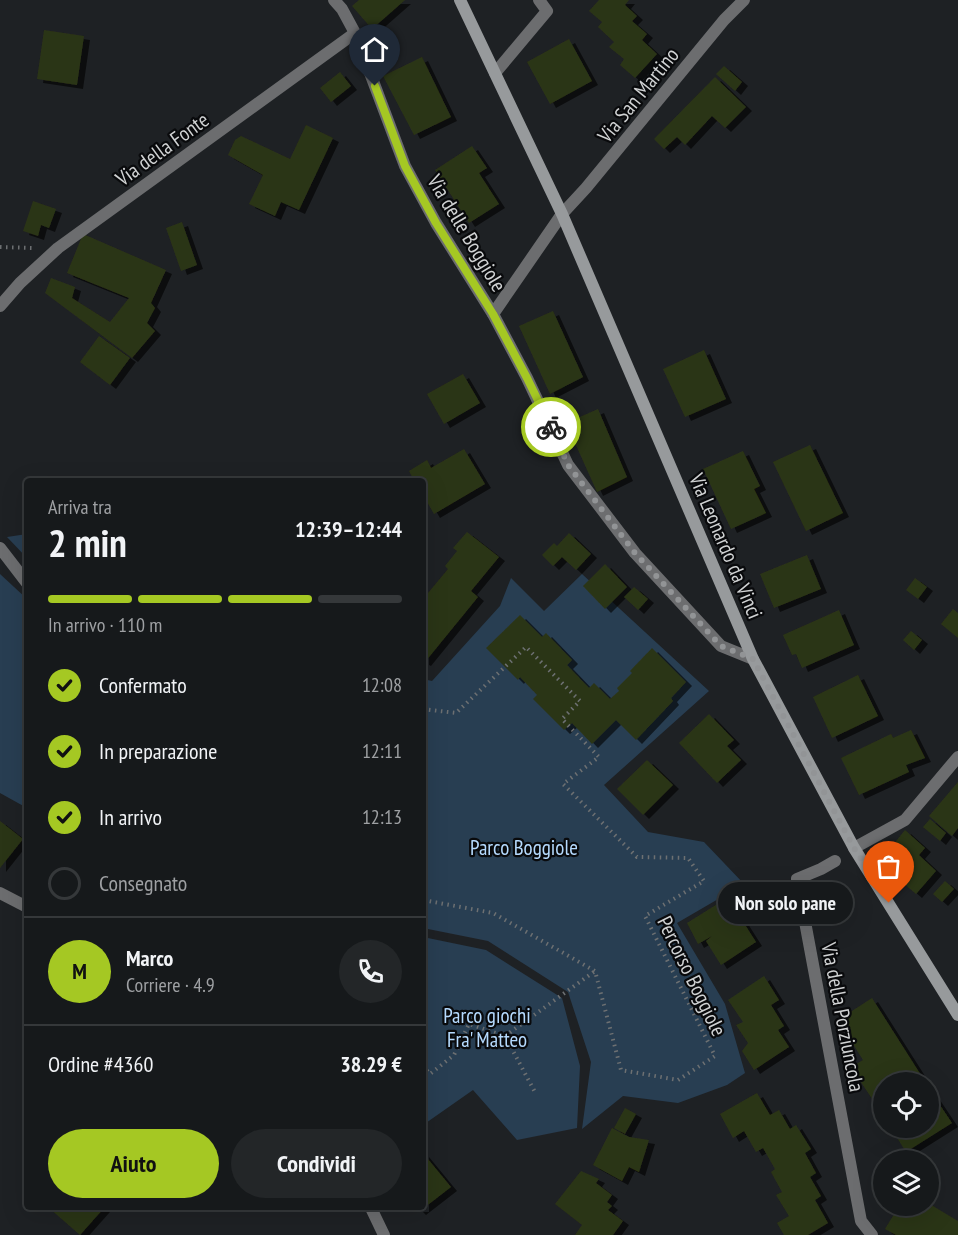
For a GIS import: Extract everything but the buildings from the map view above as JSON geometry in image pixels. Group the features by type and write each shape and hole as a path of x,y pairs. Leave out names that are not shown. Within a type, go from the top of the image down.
{"street":[{"name":"Via delle Boggiole","path":"334,0 356,33 405,166 436,223 493,314 527,378 568,465 635,553 721,646 753,659"},
{"name":"Via Leonardo da Vinci","path":"460,0 562,214 753,659 854,848 958,1015"},
{"path":"495,73 547,10 539,0"},
{"name":"Via San Martino","path":"493,314 562,214 594,179 724,20 744,0"},
{"name":"Via della Fonte","path":"0,306 20,283 58,248 356,33"},
{"path":"0,548 24,578"},
{"path":"854,848 906,820 958,757"},
{"name":"Via della Porziuncola","path":"835,861 797,879 861,1221 872,1235"},
{"path":"0,893 24,906"},
{"path":"372,1210 384,1235"}],"path":[{"path":"0,247 58,248"},
{"name":"Percorso Boggiole","path":"426,709 456,713 526,647 580,701 562,719 599,757 563,784 637,857 688,858 704,880 645,916 715,1056 678,1080 621,1070 595,971"},
{"path":"426,901 493,913 595,971 505,1036"},
{"path":"426,1069 430,1074 454,1055 470,1024 505,1036 536,1095"}],"green space":[{"path":"24,534 24,555 7,537"},
{"path":"0,574 24,596 24,806 0,793"},
{"name":"Parco Boggiole","path":"582,574 709,691 604,785 648,832 704,842 744,884 677,923 725,1004 745,1073 727,1085 678,1103 623,1096 582,1129 591,1062 568,992 488,941 426,929 426,680 432,681 500,606 511,578 544,611"},
{"name":"Parco giochi Fra' Matteo","path":"426,938 486,950 562,998 580,1066 577,1128 517,1140 473,1090 426,1123"}],"way so far":[{"path":"551,427 568,465 635,553 721,646 753,659 854,848 889,903"}],"place":[{"name":"Non solo pane","path":"889,903"}],"route":[{"path":"375,86 405,166 436,223 493,314 551,427"}]}
